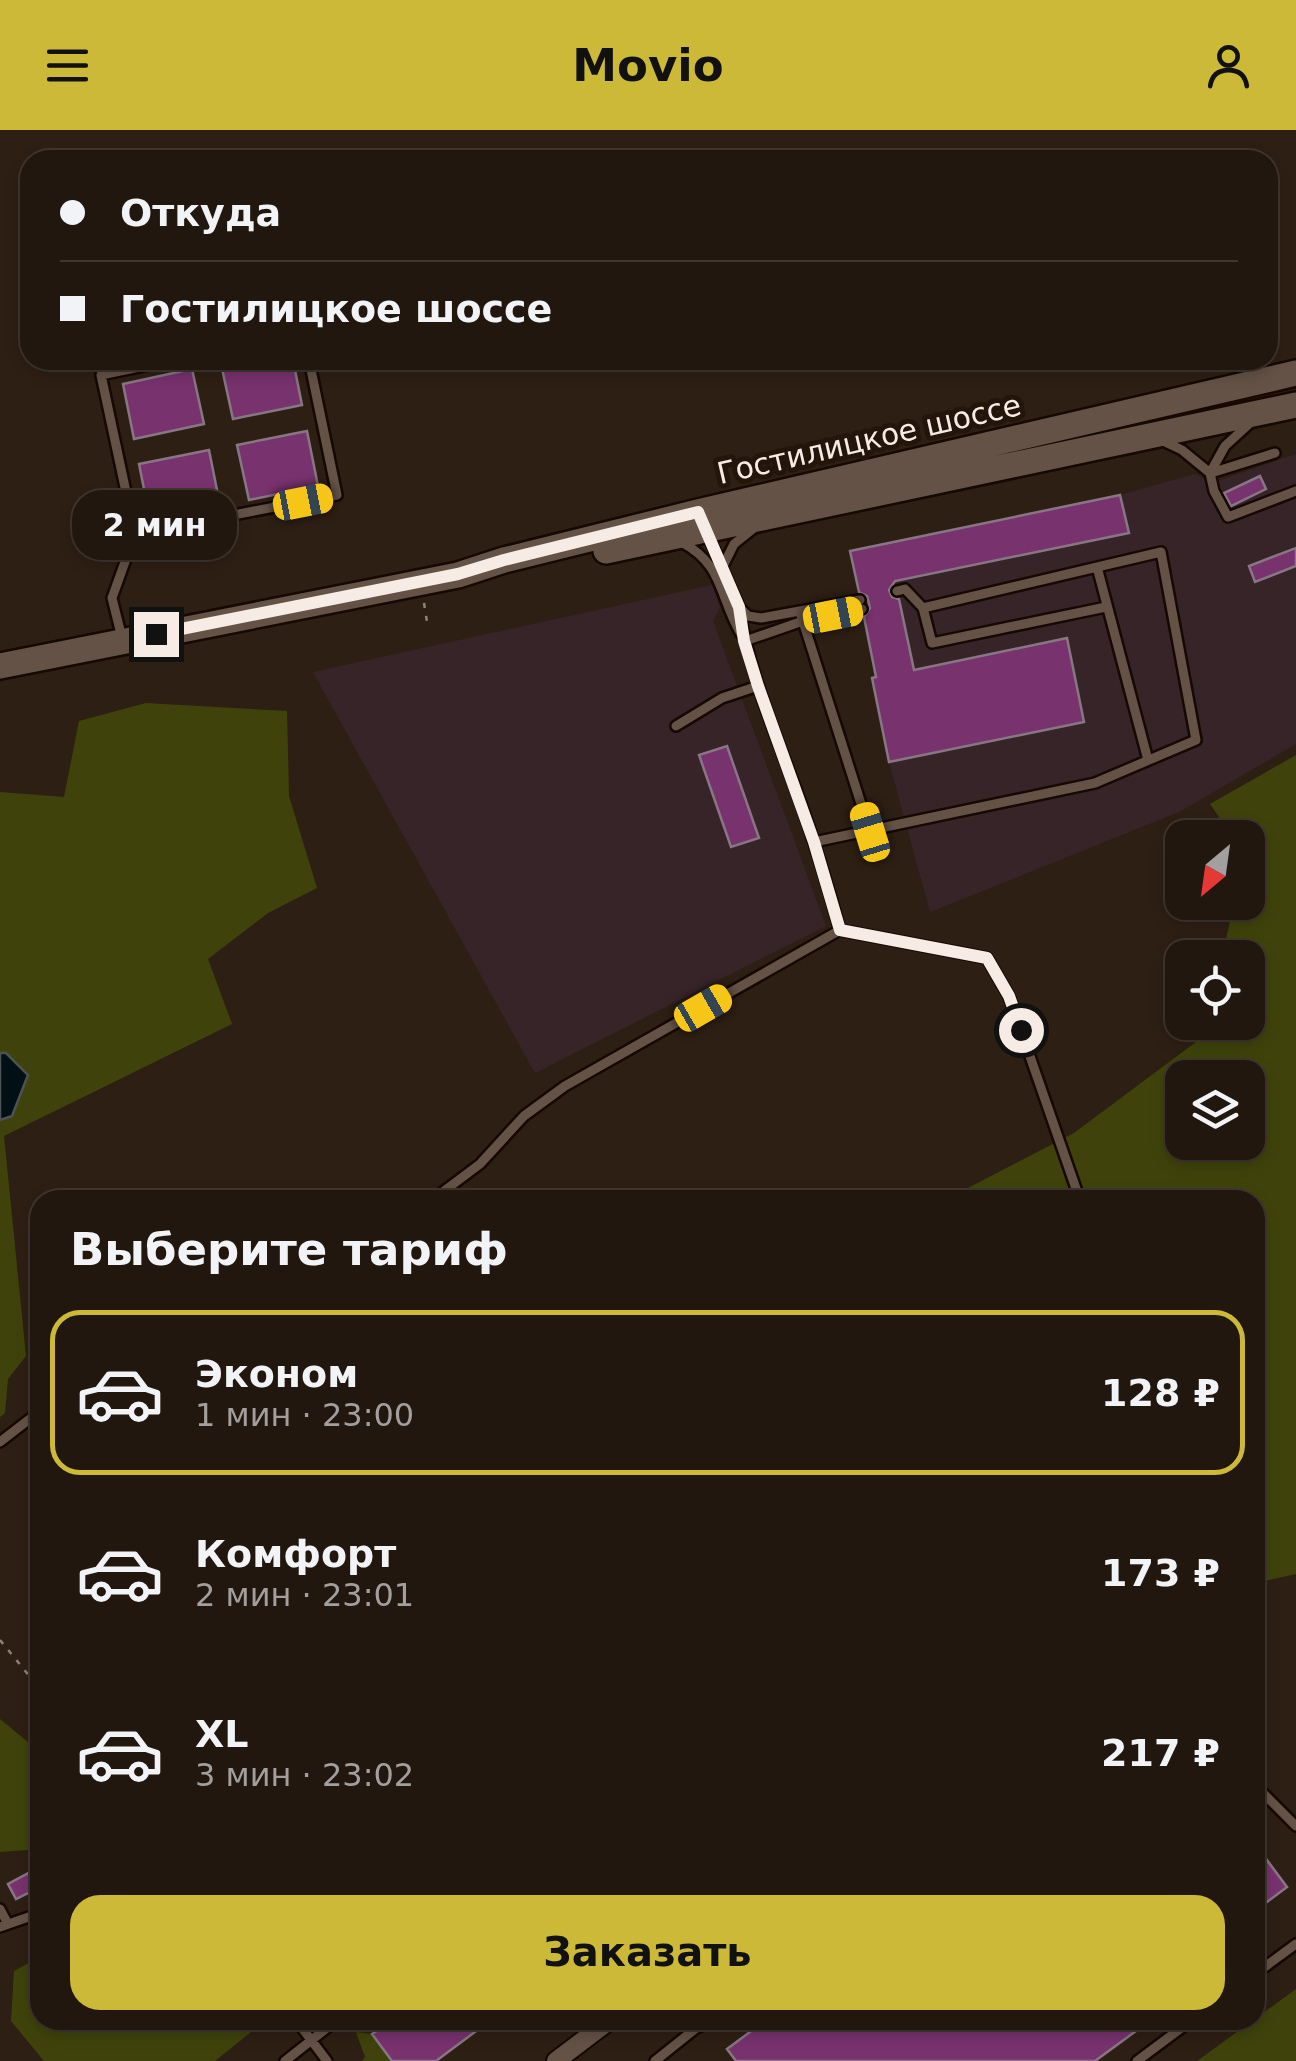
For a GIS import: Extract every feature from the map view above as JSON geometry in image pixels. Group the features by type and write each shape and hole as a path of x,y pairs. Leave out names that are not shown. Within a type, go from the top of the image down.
{"main road":[{"name":"Гостилицкое шоссе","path":"0,666 702,521 1296,372"},
{"name":"Гостилицкое шоссе","path":"458,574 505,570 674,538 702,521 777,516 1296,405"}],"street":[{"path":"556,2061 597,2030"}],"lane":[{"path":"123,641 112,598 135,534 101,375 125,370"},
{"path":"135,534 336,495 311,370"},
{"path":"1210,473 1225,446 1262,412"},
{"path":"1152,436 1182,450 1210,473 1214,491 1228,517 1296,491"},
{"path":"1210,473 1275,454"},
{"path":"722,568 734,544 748,531 777,516"},
{"path":"702,521 739,607 744,641 758,686 814,842 840,930"},
{"path":"674,538 700,552 714,568 744,641"},
{"path":"814,842 1095,783 1196,740 1161,552 923,608"},
{"path":"1097,567 1148,760"},
{"path":"899,596 906,589 923,608 932,643 1106,608"},
{"path":"739,607 748,616 761,618 802,616 862,604"},
{"path":"744,641 802,616"},
{"path":"802,616 870,832"},
{"path":"676,726 722,698 758,686"},
{"path":"445,1190 480,1164 524,1116 565,1086 840,930 987,958 1009,996 1077,1190"},
{"path":"0,1442 30,1419"},
{"path":"1265,1795 1296,1826"},
{"path":"0,1910 4,1926 30,1917"},
{"path":"1265,1967 1296,1944"},
{"path":"304,2030 327,2061"},
{"path":"285,2061 325,2030"},
{"path":"655,2061 686,2030"},
{"path":"1136,2061 1178,2030"}],"path":[{"path":"0,1640 30,1677"}],"shaded area":[{"path":"1296,454 1296,744 1179,812 930,912 889,762 1084,721 1066,638 914,670 895,581 1128,533 1120,495 1195,474 1212,483"},
{"path":"712,585 720,607 713,621 826,926 535,1073 313,672"},
{"path":"0,1053 6,1053 28,1075 12,1116 0,1120"}],"green space":[{"path":"146,703 287,711 289,796 317,888 268,913 208,959 232,1024 4,1136 26,1356 8,1379 5,1413 0,1417 0,1120 12,1116 6,1053 0,1053 0,792 64,797 79,721"},
{"path":"1296,755 1296,1574 1265,1581 1265,1190 964,1190 1074,1133 1165,1065 1165,1160 1265,1160 1265,1060 1172,1060 1199,1040 1265,1040 1265,940 1226,940 1230,920 1265,920 1265,820 1221,820 1210,804"},
{"path":"0,1719 30,1744 30,1850 0,1852"},
{"path":"30,1962 30,2030 254,2030 215,2061 44,2061 11,2021 14,1971"},
{"path":"1296,1989 1296,2061 1197,2061 1240,2030 1265,2030 1265,2012"},
{"path":"356,2032 372,2034 392,2061 362,2061 365,2057"}],"building":[{"path":"192,370 204,424 134,439 123,384"},
{"path":"222,370 295,370 302,405 233,419"},
{"path":"307,431 318,486 249,500 237,445"},
{"path":"209,450 220,505 150,519 139,464"},
{"path":"1260,476 1266,489 1231,506 1224,493"},
{"path":"1120,495 1129,533 895,581 889,590 892,597 899,599 914,670 1067,638 1084,722 889,762 864,617 870,608 867,596 859,592 850,551"},
{"path":"1296,548 1296,566 1255,582 1249,566"},
{"path":"727,746 759,838 731,847 699,755"},
{"path":"1265,1857 1287,1887 1265,1904"},
{"path":"30,1872 30,1892 16,1899 8,1884"},
{"path":"378,2030 478,2030 436,2061 392,2061 372,2034"},
{"path":"753,2030 1137,2030 1095,2061 736,2061 727,2049"}],"route":[{"path":"156,634 458,574 698,512 739,607 744,641 758,686 814,842 840,930 987,958 1009,996 1021,1030"}]}
